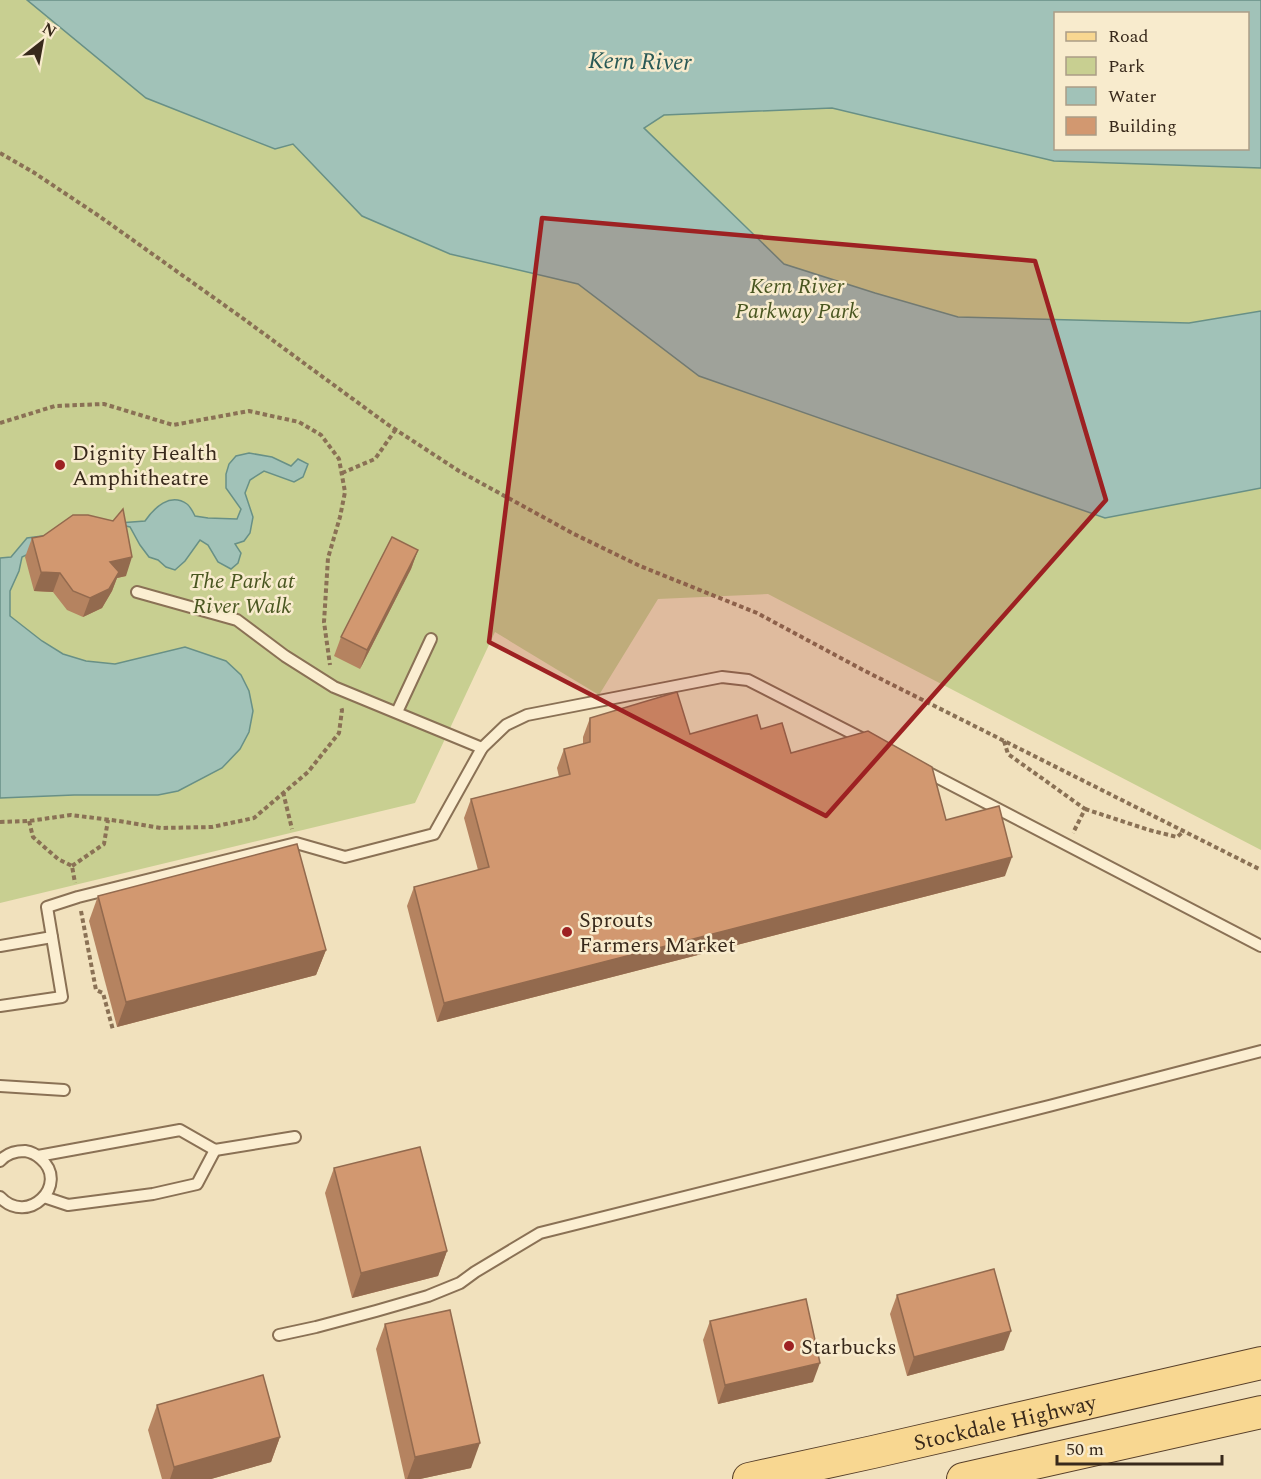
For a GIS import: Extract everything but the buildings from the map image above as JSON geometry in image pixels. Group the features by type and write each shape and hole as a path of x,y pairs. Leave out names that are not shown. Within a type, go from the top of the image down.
{"main road":[{"name":"Stockdale Highway","path":"749,1479 1261,1363"},
{"name":"Stockdale Highway","path":"963,1479 1261,1412"},
{"path":"855,1479 869,1469 873,1461 873,1452"}],"lane":[{"path":"136,592 237,620 285,656 334,687 482,748"},
{"path":"397,712 431,639"},
{"path":"0,1006 62,997 47,907 78,897 296,843 345,857 435,834 482,748 507,724 527,715 722,677 748,680 876,746"},
{"path":"918,768 1261,946"},
{"path":"0,946 52,937"},
{"path":"279,1335 428,1296 460,1283 540,1233 1049,1106 1261,1050"},
{"path":"0,1086 64,1090"},
{"path":"38,1155 180,1130 215,1150 295,1137"},
{"path":"44,1197 68,1205 153,1194 197,1184 215,1150"},
{"path":"0,1199 18,1208 28,1207 44,1197 51,1179 45,1162 38,1155 20,1151 2,1157"}],"path":[{"path":"0,153 99,216 396,429 459,471 574,534 640,566 757,613 865,671 1261,870"},
{"path":"342,473 375,459 396,429"},
{"path":"1004,741 1008,754 1085,809 1177,837 1184,831"},
{"path":"283,792 296,843"},
{"path":"1067,844 1085,809"},
{"path":"72,866 104,844 108,819"},
{"path":"29,821 33,837 58,859 72,866"},
{"path":"72,866 96,990 103,993 113,1030"}],"highlighted area":[{"path":"542,218 1035,261 1106,500 826,816 489,642"}],"green space":[{"name":"Kern River Parkway Park","path":"0,0 1261,0 1261,850 768,594 658,599 599,695 495,632 415,803 0,903"}],"water":[{"name":"Kern River","path":"27,0 1261,0 1261,168 1054,161 832,108 664,115 644,128 784,264 875,293 958,317 1189,323 1261,311 1261,488 1105,518 699,376 578,284 450,254 362,216 293,144 275,149 146,98"},
{"path":"249,453 272,457 291,466 298,459 308,464 303,477 294,482 264,471 250,480 245,493 253,517 250,533 244,541 235,544 241,553 238,563 231,569 218,562 208,545 200,540 185,561 175,570 166,567 158,560 149,557 130,527 126,526 45,546 22,557 19,571 10,591 10,616 63,654 86,661 115,664 185,647 226,661 241,675 249,691 253,711 249,732 240,749 222,768 178,791 158,795 0,798 0,558 11,557 27,538 92,525 145,521 163,503 175,500 187,504 195,516 237,519 241,509 226,488 226,474 229,464 236,456"}],"place":[{"name":"Dignity Health Amphitheatre","path":"60,465"},
{"name":"Sprouts Farmers Market","path":"567,932"},
{"name":"Starbucks","path":"789,1346"}],"park label":[{"name":"The Park at River Walk","path":"242,592"}]}
